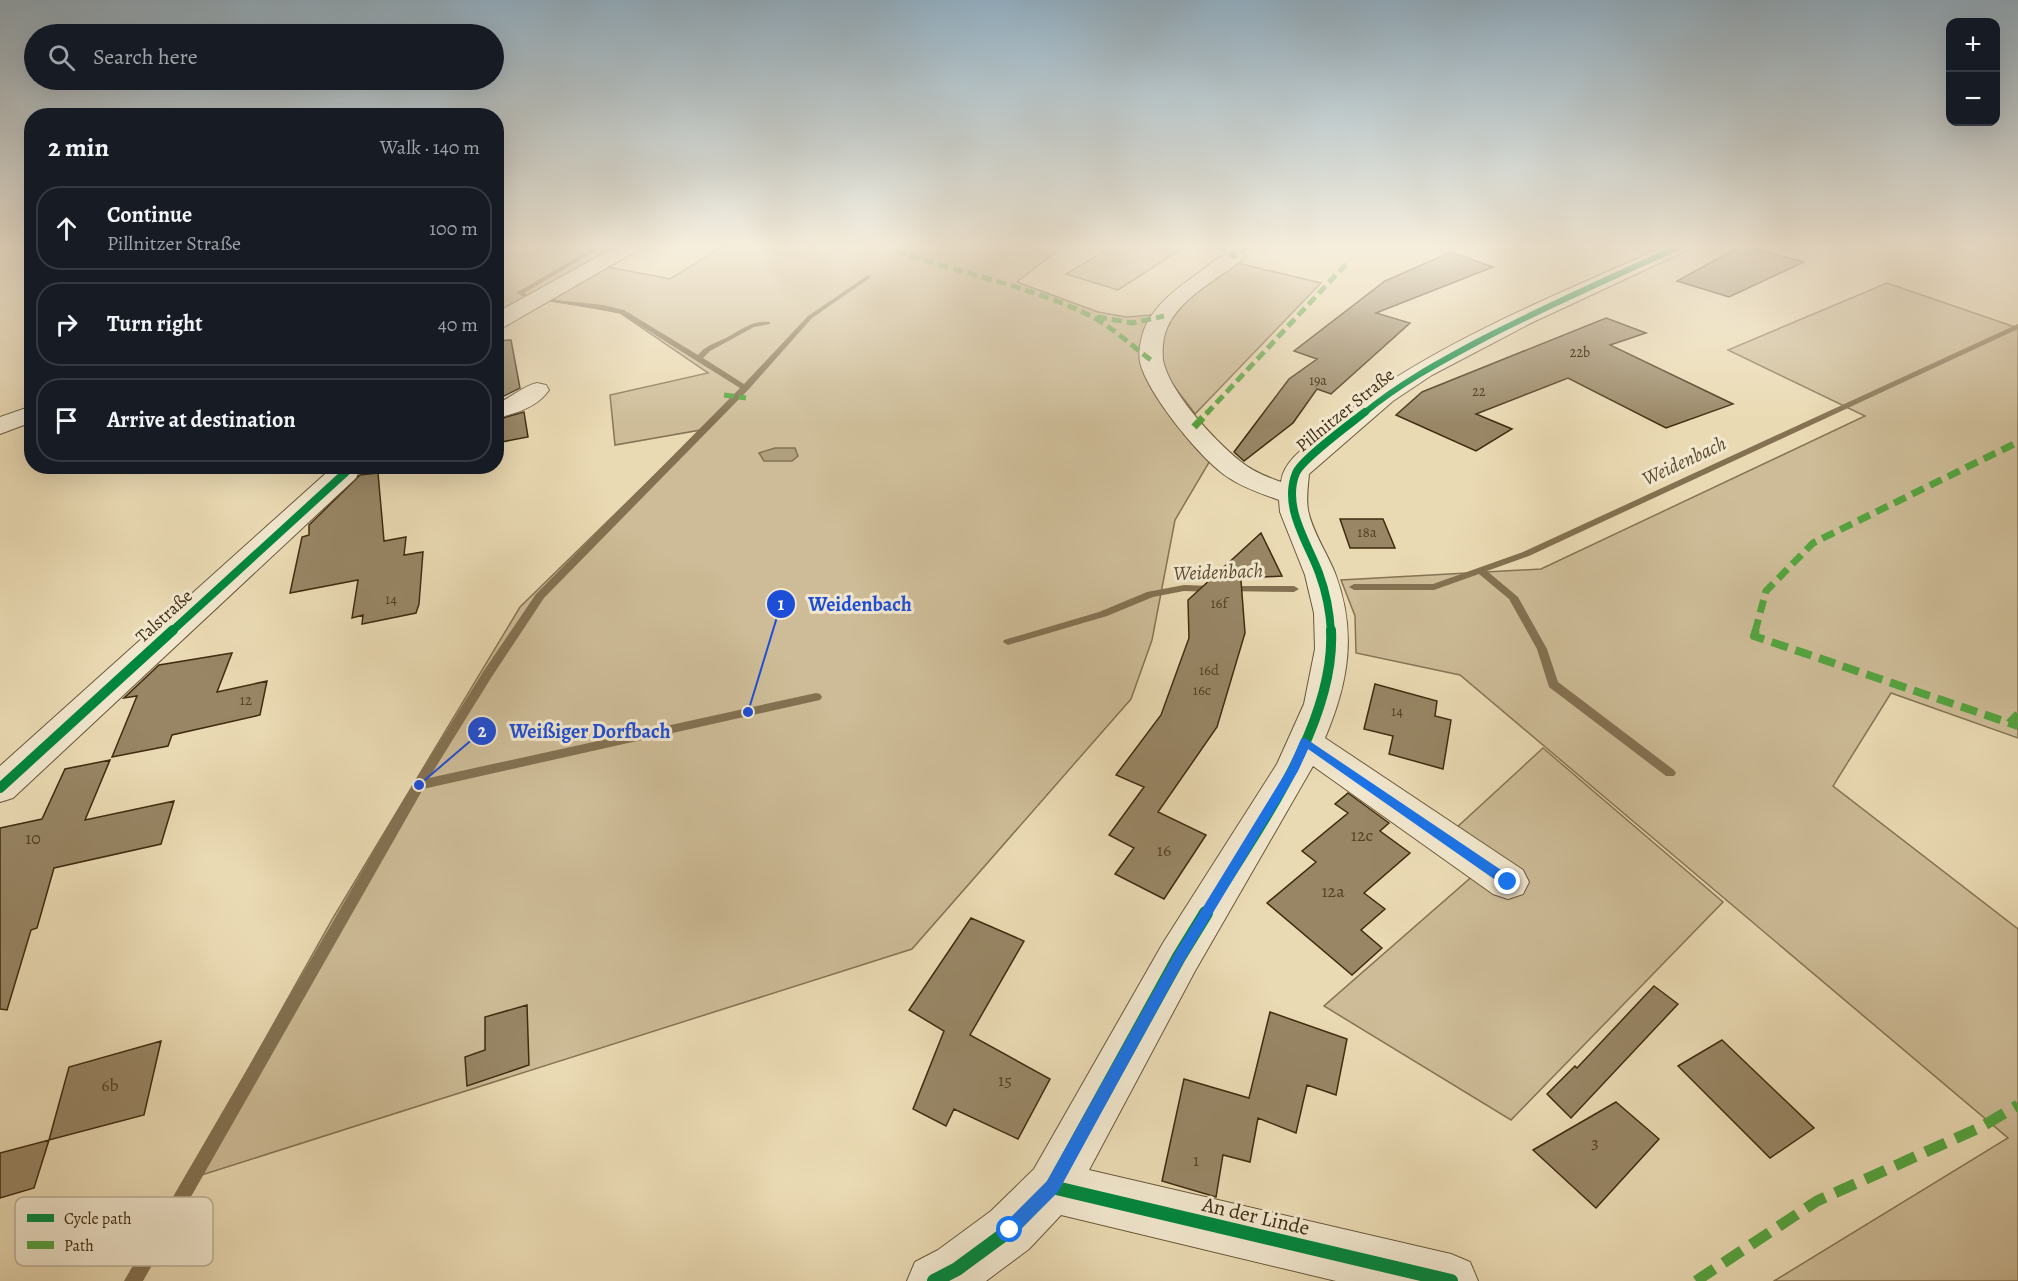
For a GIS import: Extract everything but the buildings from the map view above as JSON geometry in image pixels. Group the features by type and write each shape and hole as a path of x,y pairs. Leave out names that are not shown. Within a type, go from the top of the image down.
{"street":[{"path":"504,317 526,305"},
{"path":"1171,305 1155,331 1151,360 1163,388 1231,467 1259,483 1293,495"},
{"name":"Pillnitzer Straße","path":"934,1281 957,1269 1010,1230 1052,1187 1179,957 1294,768 1322,704 1332,649 1330,613 1320,574 1294,512 1293,495 1296,472 1309,458 1384,396 1424,369 1550,305"},
{"path":"504,409 513,406 537,390"},
{"path":"0,426 24,416"},
{"name":"Talstraße","path":"0,788 344,474"},
{"path":"1305,742 1508,882"},
{"name":"An der Linde","path":"1052,1187 1451,1281"}],"shaded area":[{"path":"504,305 519,305 504,313"},
{"path":"578,305 1079,305 1098,312 1126,317 1151,315 1143,332 1211,459 1175,520 1152,640 1131,699 912,949 186,1180 333,918 520,607 701,430 615,445 610,395 708,373 620,313"},
{"path":"1182,305 1300,305 1195,414 1167,374 1162,359 1161,343 1174,314"},
{"path":"1835,305 1950,305 2018,328 2018,738 1891,693 1833,786 2018,929 2018,1281 1774,1281 2008,1138 1460,675 1356,653 1355,616 1341,580 1541,569 1865,416 1728,350"},
{"path":"775,448 795,448 798,456 792,461 764,461 759,453"},
{"path":"1543,748 1723,902 1511,1120 1324,1006 1476,873 1454,830"}],"waterway":[{"path":"582,305 622,311 699,359"},
{"path":"745,388 810,317 828,305"},
{"path":"699,359 711,347 751,326 768,323"},
{"name":"Weidenbach","path":"1480,570 1526,554 2018,326"},
{"path":"699,359 745,388"},
{"path":"181,1197 407,804 487,675 540,596 745,388"},
{"name":"Weidenbach","path":"1354,587 1434,587 1480,570"},
{"path":"1480,570 1513,597 1542,649 1553,684 1670,773"},
{"name":"Weidenbach","path":"1008,642 1103,614 1151,594 1184,588 1213,589"},
{"name":"Weidenbach","path":"1228,589 1294,589"},
{"name":"Weidenbach","path":"419,785 816,697"},
{"path":"133,1281 142,1266"}],"marked path":[{"path":"1063,305 1089,315 1151,360"},
{"path":"1194,427 1308,305"},
{"path":"1097,317 1133,323 1164,316"},
{"path":"724,395 746,398"},
{"path":"2018,442 1813,543 1766,591 1754,636 2018,726"},
{"path":"2009,723 2018,714"},
{"path":"1696,1281 1817,1201 1981,1127 2018,1105"}],"cycle path":[{"path":"934,1281 957,1269 1010,1230 1052,1187 1179,957 1294,768 1322,704 1332,649 1330,613 1320,575 1294,512 1293,495 1296,472 1309,458 1384,396 1424,370 1552,305"},
{"path":"0,788 344,474"},
{"path":"1052,1187 1451,1281"}],"place":[{"name":"Weidenbach","path":"748,712"},
{"name":"Weißiger Dorfbach","path":"419,785"}],"route":[{"path":"1010,1230 1052,1187 1179,957 1294,768 1305,742 1508,882"}]}
